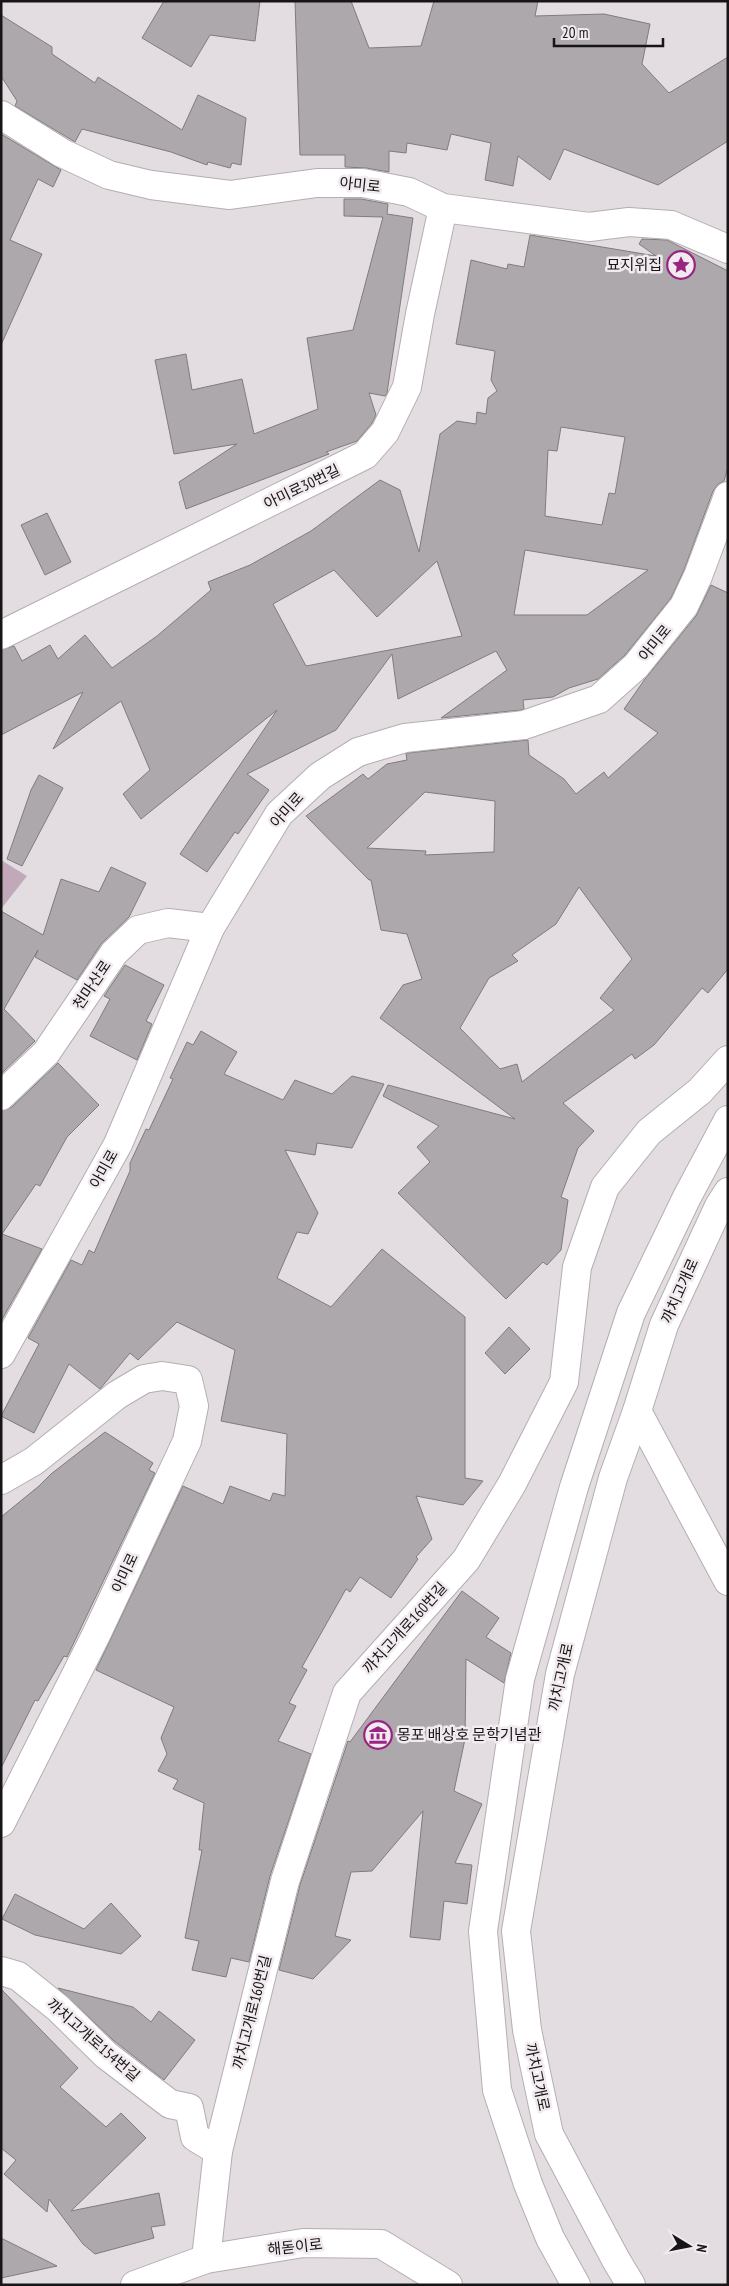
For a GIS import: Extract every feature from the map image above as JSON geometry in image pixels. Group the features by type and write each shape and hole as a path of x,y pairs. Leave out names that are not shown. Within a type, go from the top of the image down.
{"street":[{"name":"아미로","path":"1,115 62,153 109,175 151,185 230,195 317,182 363,183 409,192 443,208 589,226 629,222 671,225 728,249"},
{"name":"아미로30번길","path":"1,634 365,455 385,432 407,387 420,314 443,208"},
{"name":"아미로","path":"1,1354 118,1144 210,928 279,814 320,776 358,752 405,738 524,725 600,698 636,666 684,606 698,576 728,496"},
{"name":"천마산로","path":"1,1096 46,1053 114,953 138,930 168,923 210,928"},
{"name":"까치고개로160번길","path":"206,2259 218,2151 285,1881 347,1693 466,1560 512,1484 564,1382 577,1267 605,1187 649,1132 700,1091 728,1060"},
{"path":"574,2283 550,2238 528,2184 497,2090 483,1931 520,1679 574,1487 631,1313 687,1197 728,1120"},
{"name":"까치고개로","path":"631,2285 549,2134 528,2030 516,1930 560,1674 613,1478 637,1411 664,1325 718,1206 728,1192"},
{"name":"아미로","path":"1,1480 34,1461 117,1396 144,1379 162,1376 188,1380 194,1406 187,1441 96,1636 1,1822"},
{"path":"637,1411 728,1581"},
{"name":"까치고개로154번길","path":"1,1971 18,1976 58,2008 106,2055 170,2104 189,2108 195,2137 218,2151"},
{"name":"해돋이로","path":"135,2285 206,2259 303,2244 381,2244 448,2285"}],"shaded area":[{"path":"1,860 27,876 1,909"}],"building":[{"path":"164,1 260,1 255,41 210,35 191,67 142,38"},
{"path":"295,1 351,1 369,48 421,46 434,1 538,1 535,16 604,14 650,24 642,64 669,93 728,57 728,141 658,185 564,149 550,180 518,156 513,186 485,180 491,143 451,134 447,150 407,143 406,153 389,151 389,172 345,167 345,155 300,155"},
{"path":"1,15 52,47 52,54 95,83 98,77 182,130 198,95 246,118 241,165 232,163 230,168 208,162 207,165 171,152 82,129 75,142 15,106 17,101 1,76"},
{"path":"1,134 61,170 53,187 38,179 10,240 42,254 1,345"},
{"path":"344,199 361,199 388,204 387,214 413,218 387,393 385,396 369,393 376,415 372,423 357,441 326,452 329,454 186,509 179,482 237,444 174,454 155,360 186,354 192,390 242,379 254,434 318,409 307,338 353,330 383,217 344,216"},
{"path":"530,235 656,256 639,244 642,239 667,240 728,271 728,467 724,481 718,484 713,491 684,570 671,598 625,655 598,679 569,688 553,697 523,700 524,709 441,718 507,670 496,651 398,699 392,654 336,730 247,774 269,790 238,834 235,832 207,872 180,854 277,710 141,819 123,794 150,770 121,701 53,749 83,692 1,735 1,650 14,646 22,661 50,645 58,659 85,635 112,668 157,636 211,590 208,582 250,565 311,531 380,480 400,490 419,552 440,434 457,421 476,424 477,412 486,414 488,398 497,391 491,380 495,351 456,344 471,260 507,269 508,264 524,267","holes":["561,427 625,437 615,494 609,493 602,525 545,516 548,450 557,451","525,550 648,570 587,615 514,615","437,561 462,636 306,666 273,604 334,570 377,617"]},
{"path":"47,513 71,562 45,575 21,525"},
{"path":"711,585 728,593 728,969 708,993 702,988 654,1045 635,1059 632,1054 563,1103 594,1131 578,1148 561,1197 568,1200 561,1250 547,1265 543,1262 506,1299 398,1193 430,1162 417,1147 439,1126 383,1096 388,1085 515,1119 380,1018 403,985 422,979 407,934 381,930 371,880 306,816 363,774 368,779 387,764 407,760 406,754 408,753 528,740 529,755 564,779 576,794 604,772 608,778 658,733 624,709 645,679 696,616","holes":["425,792 495,801 494,852 425,855 426,851 367,848","579,887 632,959 600,998 614,1010 522,1082 517,1064 500,1069 460,1028 489,978 518,961 512,955 556,924"]},
{"path":"39,775 63,788 22,866 7,859 31,790"},
{"path":"111,867 146,883 129,917 101,944 77,980 35,957 38,950 4,1009 35,1041 1,1074 1,911 43,935 61,879 99,892"},
{"path":"125,965 164,985 146,1021 152,1024 137,1060 90,1036 110,999 104,996"},
{"path":"201,1031 237,1052 224,1074 283,1100 295,1080 332,1094 352,1076 384,1084 352,1148 317,1143 315,1155 285,1150 318,1213 308,1234 297,1232 277,1278 331,1307 382,1249 465,1317 465,1478 483,1481 463,1505 416,1496 432,1539 416,1557 418,1559 391,1598 360,1577 350,1592 346,1589 302,1667 307,1670 289,1703 296,1706 278,1741 311,1754 270,1876 249,1962 231,1958 226,1977 192,1970 199,1941 185,1938 202,1850 199,1850 204,1803 173,1789 178,1780 158,1771 167,1754 161,1738 174,1707 96,1670 183,1486 223,1504 230,1486 270,1501 273,1493 285,1496 287,1434 221,1421 235,1350 177,1322 138,1360 130,1353 100,1389 69,1364 34,1433 1,1416 39,1344 28,1338 71,1260 82,1265 89,1250 94,1253 130,1171 130,1163 146,1129 149,1130 173,1079 170,1078 187,1042 193,1045"},
{"path":"58,1063 99,1105 67,1137 40,1186 36,1184 2,1234 42,1249 1,1321 1,1111 12,1107"},
{"path":"509,1327 530,1349 505,1374 485,1353"},
{"path":"105,1432 153,1463 149,1470 155,1473 67,1657 64,1656 38,1701 35,1700 1,1768 1,1517 51,1474"},
{"path":"462,1591 499,1618 486,1637 511,1653 504,1683 466,1659 465,1739 454,1791 482,1804 455,1863 472,1865 467,1904 444,1901 440,1940 410,1937 423,1811 372,1871 351,1872 335,1936 351,1940 313,1979 279,1970 300,1885 348,1741 350,1742"},
{"path":"15,1894 84,1929 111,1903 141,1936 121,1954 35,1935 2,1919"},
{"path":"58,1988 133,2007 151,2022 159,2011 195,2040 164,2080 113,2040"},
{"path":"1,1989 78,2068 60,2087 106,2127 121,2113 146,2138 71,2211 159,2193 165,2225 151,2227 154,2238 95,2254 83,2244 49,2199 47,2212 4,2174 16,2160 1,2148"},
{"path":"1,2238 57,2266 1,2278"}],"place":[{"name":"묘지위집","path":"681,265"},
{"name":"몽포 배상호 문학기념관","path":"378,1735"}]}
